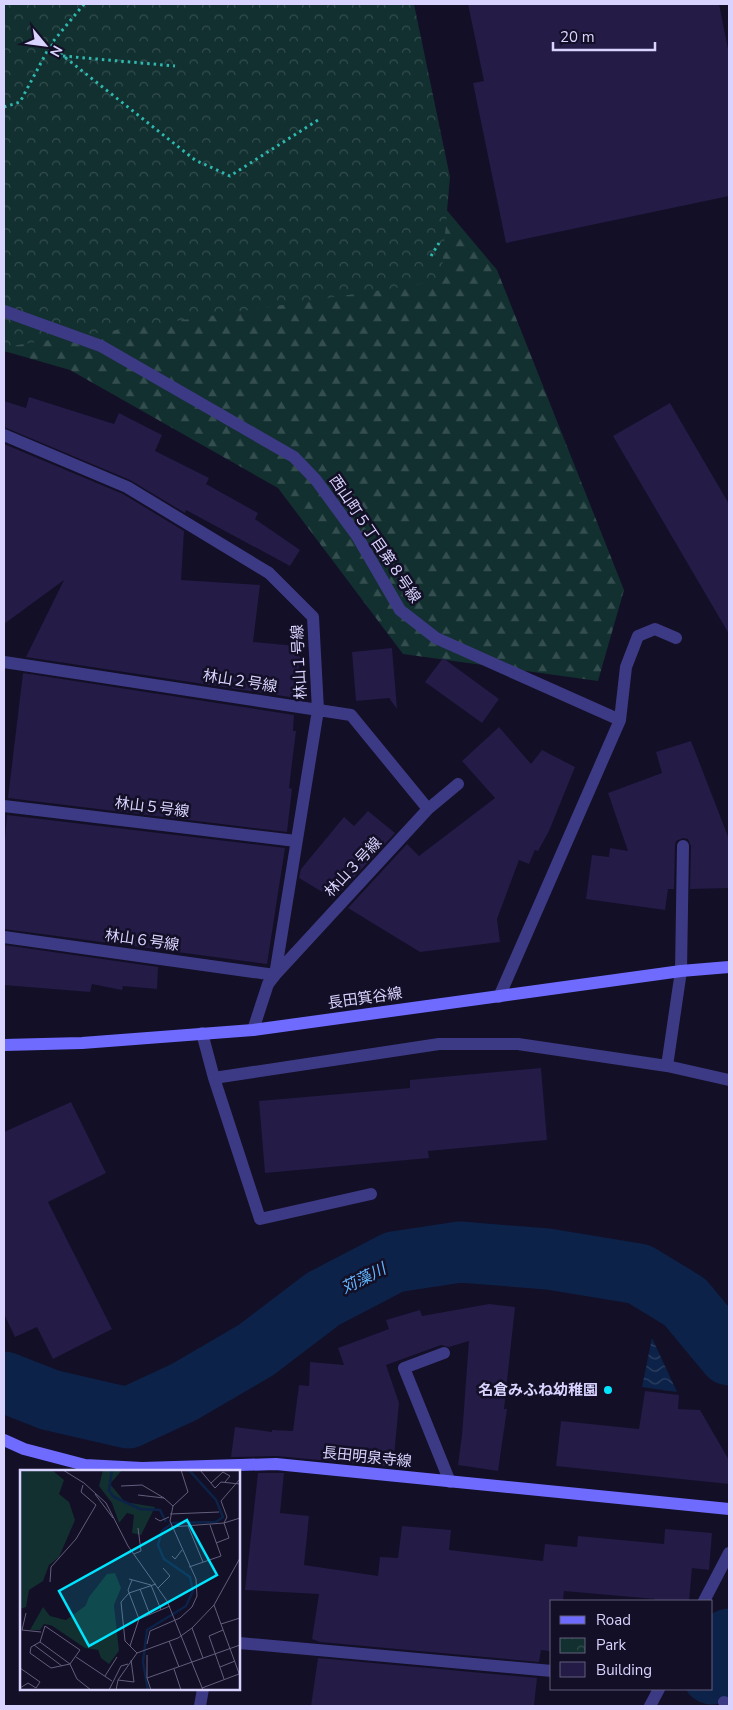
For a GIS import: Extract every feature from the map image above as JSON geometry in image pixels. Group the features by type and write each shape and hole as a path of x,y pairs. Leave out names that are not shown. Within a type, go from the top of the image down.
{"street":[{"name":"西山町５丁目第８号線","path":"4,311 101,346 294,457 316,480 357,536 400,610 436,638 620,720"},
{"name":"林山１号線","path":"4,435 127,487 269,573 313,617 318,710 275,975 268,984 253,1030"},
{"path":"499,997 620,720 626,667 638,636 655,629 676,638"},
{"name":"林山２号線","path":"4,662 351,715 428,809"},
{"name":"林山３号線","path":"275,975 428,809 458,784"},
{"name":"林山５号線","path":"4,806 296,841"},
{"path":"667,1066 682,971 683,846"},
{"name":"林山６号線","path":"4,937 275,975"},
{"name":"長田箕谷線","path":"4,1046 82,1043 202,1032 253,1030 682,971 729,967"},
{"path":"202,1032 214,1078 260,1219 371,1194"},
{"path":"214,1078 439,1044 518,1044 667,1066 729,1080"},
{"path":"444,1353 404,1368 450,1482"},
{"name":"長田明泉寺線","path":"4,1440 24,1449 85,1465 142,1468 234,1468 276,1464 729,1509"},
{"path":"705,1600 729,1553"},
{"path":"240,1643 550,1671"},
{"path":"200,1706 203,1690"},
{"path":"650,1706 658,1690"}],"path":[{"path":"4,107 20,102 51,44 84,4"},
{"path":"51,44 62,55 195,160 230,176 318,120"},
{"path":"62,55 175,66"},
{"path":"431,256 439,243"}],"green space":[{"path":"4,4 414,4 450,177 441,281 4,347"},
{"path":"4,26 392,145 497,270 624,590 598,681 403,654 278,488 70,370 4,351"}],"water":[{"path":"652,1338 677,1392 642,1387"}],"building":[{"path":"468,4 719,4 729,54 729,196 506,243 473,83 484,81"},
{"path":"29,397 114,424 119,413 162,435 155,451 209,478 206,484 258,513 255,519 300,550 290,566 186,510 185,513 130,480 4,427 4,401 26,408"},
{"path":"670,403 729,504 729,634 613,436"},
{"path":"4,444 123,494 184,531 181,580 260,585 253,642 306,647 294,656 300,656 296,698 26,657 64,580 4,624"},
{"path":"392,648 397,709 389,698 356,701 352,652"},
{"path":"443,658 499,699 482,723 425,682"},
{"path":"23,673 294,715 293,731 296,731 289,788 292,789 287,832 8,798"},
{"path":"499,727 531,764 542,750 575,767 549,831 538,851 535,850 529,864 519,860 497,919 500,942 420,952 348,908 407,844 419,856 495,798 462,761"},
{"path":"691,741 729,839 729,888 690,889 691,846 688,839 683,838 676,841 675,845 674,889 668,889 665,910 586,899 592,855 609,857 610,848 628,851 608,793 662,773 656,752"},
{"path":"368,811 395,833 334,899 299,878 301,869 344,817 354,826"},
{"path":"7,815 285,848 267,964 4,929 4,851"},
{"path":"4,945 158,967 157,989 123,986 122,990 92,984 90,992 4,985"},
{"path":"541,1068 547,1140 428,1151 429,1158 265,1173 259,1101 410,1088 410,1080"},
{"path":"71,1102 106,1173 48,1202 112,1329 53,1359 37,1327 15,1337 4,1314 4,1132"},
{"path":"489,1304 515,1307 504,1409 507,1409 498,1471 458,1465 469,1341 449,1347 441,1345 386,1365 399,1403 393,1467 277,1456 231,1457 235,1427 272,1432 272,1430 293,1431 299,1385 309,1386 310,1362 344,1365 338,1348 389,1329 386,1320 420,1310 422,1316"},
{"path":"645,1391 679,1395 678,1409 700,1410 729,1460 729,1484 556,1466 561,1421 639,1429"},
{"path":"258,1473 284,1473 280,1513 309,1516 304,1565 378,1576 380,1557 398,1558 402,1526 451,1530 449,1550 543,1561 545,1544 577,1547 578,1536 664,1544 665,1529 712,1533 709,1570 692,1568 689,1600 655,1600 564,1591 563,1600 550,1600 550,1651 541,1650 539,1662 320,1642 312,1639 319,1594 245,1590"},
{"path":"318,1658 537,1678 534,1706 311,1706"}],"waterway":[{"name":"苅藻川","path":"4,1382 50,1400 128,1418 184,1392 256,1350 323,1299 394,1262 460,1252 548,1259 639,1274 685,1302 729,1355"},
{"name":"苅藻川","path":"713,1672 729,1639"}],"place":[{"name":"名倉みふね幼稚園","path":"608,1390"}]}
